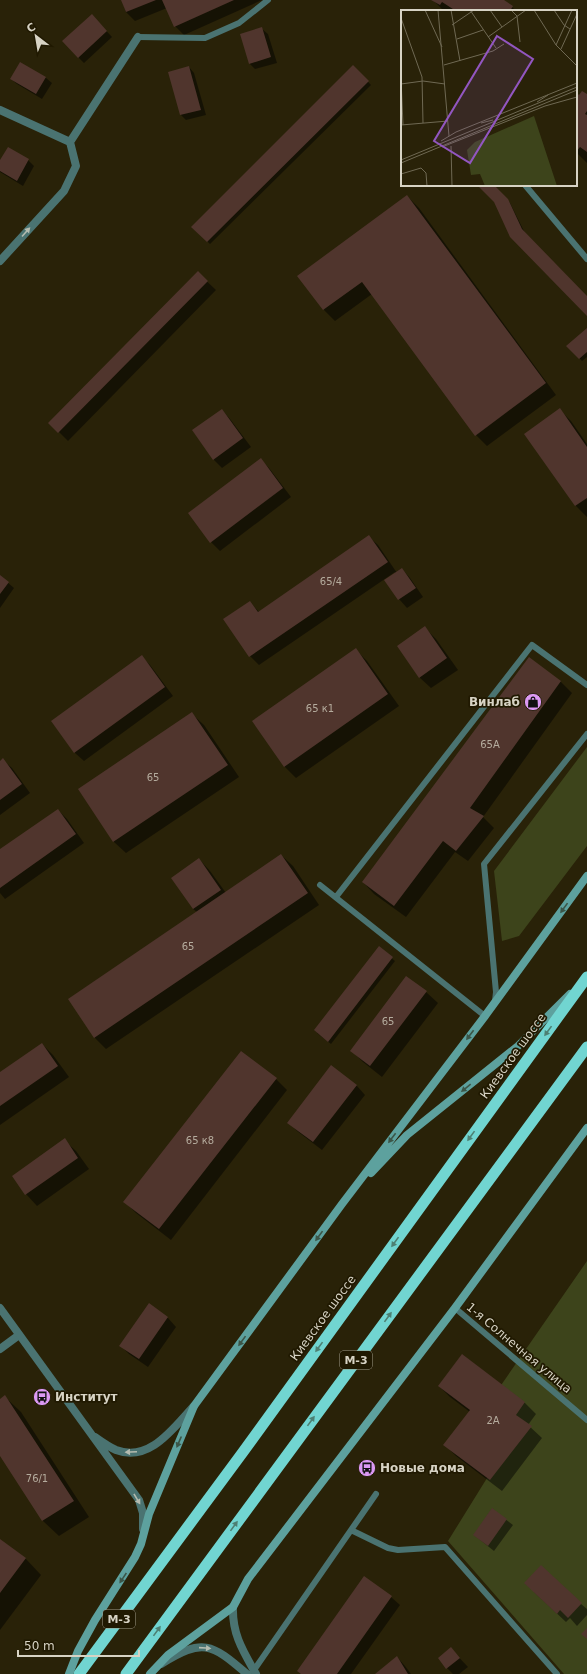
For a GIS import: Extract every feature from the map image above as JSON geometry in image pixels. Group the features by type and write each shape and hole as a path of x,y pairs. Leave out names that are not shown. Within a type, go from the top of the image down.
{"highway":[{"name":"Киевское шоссе","path":"79,1674 234,1464 587,976"},
{"name":"М-3","path":"126,1674 587,1047"}],"main road":[{"path":"69,1674 78,1651 91,1626 127,1572 141,1544 149,1514 194,1406 342,1204 485,1016 587,876"},
{"path":"342,1204 407,1135 518,1046 587,976"},
{"path":"150,1674 168,1655 233,1606 248,1579 455,1308 587,1129"}],"street":[{"path":"0,261 64,190 76,166 70,142 138,37"},
{"path":"0,110 70,142"},
{"path":"0,1308 139,1500 144,1520 141,1544"},
{"path":"0,1349 19,1335"},
{"path":"90,1433 115,1450 129,1452 146,1450 159,1442 194,1406"},
{"path":"233,1606 234,1628 252,1672"},
{"path":"157,1667 186,1650 206,1648 216,1650 224,1654 252,1672"}],"lane":[{"path":"138,37 205,38 240,23 268,0"},
{"path":"526,186 587,259"},
{"path":"336,897 532,645 587,685"},
{"path":"494,1002 496,992 484,864 587,734"},
{"path":"320,885 485,1016"},
{"name":"1-я Солнечная улица","path":"455,1308 587,1420"},
{"path":"252,1672 376,1494"},
{"path":"350,1530 388,1548 398,1550 445,1547 557,1674"}],"green space":[{"path":"587,747 587,846 519,936 502,941 494,871"},
{"path":"587,1261 587,1674 564,1674 448,1541 492,1470 497,1391"}],"building":[{"path":"121,0 156,0 126,12"},
{"path":"162,0 234,0 174,27"},
{"path":"431,0 504,0 513,6 511,10 454,10 442,2 440,5"},
{"path":"92,14 107,31 78,58 62,41"},
{"path":"262,27 271,57 249,64 240,34"},
{"path":"20,62 46,77 36,94 10,79"},
{"path":"353,65 369,81 207,242 191,227"},
{"path":"189,66 201,110 180,115 168,72"},
{"path":"582,91 587,94 587,111 585,114 587,115 587,152 580,147 577,151 577,93 579,95"},
{"path":"8,147 29,159 17,181 0,171 0,160"},
{"path":"478,186 495,186 508,199 522,229 587,296 587,316 510,237 494,202"},
{"path":"407,195 546,383 475,436 362,282 323,310 297,276"},
{"path":"198,271 208,281 58,433 48,423"},
{"path":"587,328 587,352 579,359 566,346"},
{"path":"560,408 587,447 587,498 575,506 524,434"},
{"path":"222,409 243,438 213,460 192,430"},
{"path":"261,458 283,488 210,543 188,513"},
{"path":"369,535 388,562 249,657 223,619 250,601 258,612"},
{"path":"402,568 416,588 398,600 384,580"},
{"path":"0,575 9,582 0,594"},
{"path":"425,626 447,658 419,678 397,646"},
{"path":"356,648 388,694 284,767 252,721"},
{"path":"142,655 165,687 74,753 51,721"},
{"path":"529,657 561,681 470,808 484,816 456,851 443,841 394,906 362,882"},
{"path":"192,712 228,765 113,842 78,789"},
{"path":"3,758 22,784 0,800 0,761"},
{"path":"58,809 76,834 0,888 0,849"},
{"path":"281,854 308,893 94,1038 68,999"},
{"path":"199,858 221,890 193,909 171,878"},
{"path":"379,946 393,957 328,1042 314,1030"},
{"path":"406,976 427,991 370,1066 350,1051"},
{"path":"42,1043 58,1066 0,1106 0,1072"},
{"path":"241,1051 277,1078 159,1229 123,1202"},
{"path":"331,1065 357,1085 313,1142 287,1123"},
{"path":"65,1138 78,1158 25,1195 12,1176"},
{"path":"149,1303 168,1317 139,1359 119,1346"},
{"path":"462,1354 525,1402 516,1415 532,1426 490,1480 443,1445 470,1410 438,1386"},
{"path":"5,1395 74,1501 42,1521 0,1456 0,1399"},
{"path":"492,1508 507,1519 488,1546 473,1535"},
{"path":"0,1539 26,1558 0,1593"},
{"path":"541,1565 582,1603 568,1618 560,1610 557,1614 524,1583"},
{"path":"364,1576 392,1596 337,1674 301,1674 297,1671"},
{"path":"587,1628 587,1639 581,1634"},
{"path":"451,1647 460,1658 446,1669 438,1658"},
{"path":"397,1656 408,1674 375,1674"}],"place":[{"name":"Винлаб","path":"533,702"},
{"name":"Институт","path":"42,1397"},
{"name":"Новые дома","path":"367,1468"}]}
